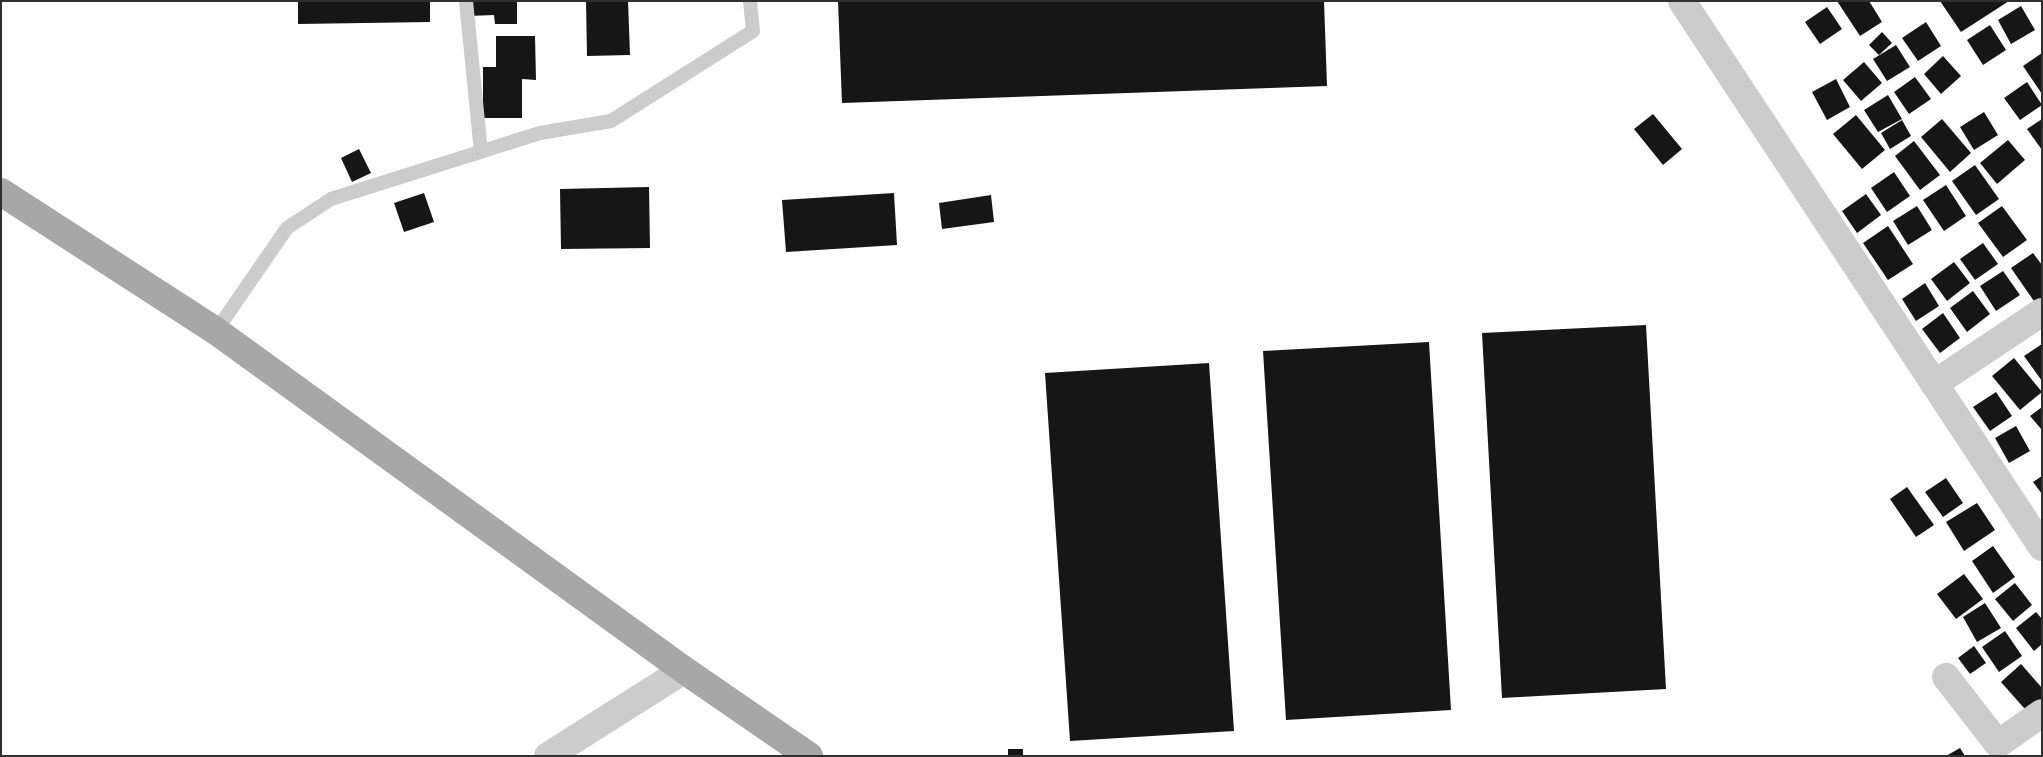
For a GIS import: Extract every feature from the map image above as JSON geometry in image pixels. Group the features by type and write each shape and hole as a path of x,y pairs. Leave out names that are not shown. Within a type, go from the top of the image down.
{"main road":[{"path":"1,192 216,331 684,670 809,756"}],"street":[{"path":"1682,1 2042,547"},
{"path":"1934,384 2042,312"},
{"path":"548,756 684,670"},
{"path":"1946,677 1998,744 2042,713"}],"lane":[{"path":"466,1 481,152"},
{"path":"216,331 288,228 331,199 540,133 611,121 753,31 750,1"}],"building":[{"path":"298,1 430,1 430,22 298,24"},
{"path":"468,1 517,1 517,24 495,24 494,15 468,16"},
{"path":"586,1 628,1 630,55 587,56"},
{"path":"838,1 1324,1 1327,86 842,103"},
{"path":"1837,1 1869,1 1882,22 1860,36"},
{"path":"1940,1 2009,1 1961,32"},
{"path":"2021,6 2035,30 2011,44 1998,20"},
{"path":"1827,7 1842,29 1820,44 1805,22"},
{"path":"1926,22 1941,46 1918,61 1902,38"},
{"path":"1990,25 2006,50 1983,65 1967,40"},
{"path":"1882,32 1892,43 1879,55 1869,45"},
{"path":"496,36 535,36 536,80 522,79 522,118 483,118 483,67 496,67"},
{"path":"1896,45 1910,67 1887,81 1873,59"},
{"path":"2042,53 2042,94 2023,66"},
{"path":"1943,56 1961,76 1941,94 1924,74"},
{"path":"1864,62 1882,83 1861,101 1843,80"},
{"path":"1915,77 1931,99 1909,114 1894,92"},
{"path":"1836,79 1850,107 1827,120 1812,92"},
{"path":"2027,82 2042,105 2020,120 2004,98"},
{"path":"1888,95 1902,119 1878,132 1864,110"},
{"path":"1984,112 1998,135 1974,150 1960,127"},
{"path":"1653,114 1682,149 1663,165 1634,129"},
{"path":"1856,115 1885,150 1862,169 1833,134"},
{"path":"1942,119 1971,153 1950,172 1921,137"},
{"path":"2042,119 2042,150 2027,129"},
{"path":"1902,120 1911,136 1890,149 1881,133"},
{"path":"2008,140 2025,160 1997,184 1980,163"},
{"path":"1914,141 1940,175 1920,190 1895,156"},
{"path":"359,149 371,173 352,182 341,158"},
{"path":"1975,165 1999,199 1976,215 1952,181"},
{"path":"1894,172 1910,196 1887,212 1871,188"},
{"path":"1946,185 1966,216 1944,231 1923,200"},
{"path":"649,187 650,248 561,249 560,189"},
{"path":"424,193 434,222 404,232 394,203"},
{"path":"894,193 897,245 786,252 782,200"},
{"path":"1866,194 1881,215 1857,233 1842,211"},
{"path":"991,195 994,222 942,229 939,203"},
{"path":"1917,206 1932,230 1908,245 1893,221"},
{"path":"2002,206 2027,240 2003,257 1978,223"},
{"path":"1888,226 1913,264 1888,280 1863,243"},
{"path":"1983,243 1998,264 1975,280 1960,259"},
{"path":"2033,253 2042,265 2042,300 2036,304 2011,268"},
{"path":"1954,262 1970,283 1947,301 1931,279"},
{"path":"2003,271 2020,295 1996,311 1980,286"},
{"path":"1925,283 1939,306 1916,321 1902,299"},
{"path":"1973,291 1990,314 1967,332 1950,308"},
{"path":"1943,313 1960,338 1940,353 1922,329"},
{"path":"1646,325 1666,689 1502,698 1482,333"},
{"path":"1429,342 1451,710 1286,720 1263,351"},
{"path":"2042,344 2042,381 2024,356"},
{"path":"2014,358 2042,392 2020,410 1992,376"},
{"path":"1209,363 1234,731 1070,741 1045,373"},
{"path":"1996,392 2012,416 1990,431 1973,407"},
{"path":"2042,407 2042,430 2030,416"},
{"path":"2016,426 2030,451 2009,463 1995,438"},
{"path":"2042,476 2042,494 2033,482"},
{"path":"1946,478 1963,503 1943,517 1925,492"},
{"path":"1907,487 1934,525 1916,537 1890,499"},
{"path":"1977,503 1995,530 1964,551 1946,522"},
{"path":"1993,546 2015,577 1993,593 1972,561"},
{"path":"1964,574 1983,599 1956,619 1937,594"},
{"path":"2015,583 2032,605 2013,621 1995,599"},
{"path":"1985,603 2001,628 1977,642 1963,617"},
{"path":"2036,612 2042,619 2042,644 2034,651 2016,628"},
{"path":"2005,631 2022,656 1999,672 1982,647"},
{"path":"1974,646 1986,663 1970,674 1958,658"},
{"path":"2021,664 2042,688 2042,706 2031,716 2001,682"},
{"path":"1960,748 1965,756 1946,756"},
{"path":"1008,749 1023,749 1023,756 1008,756"}]}
